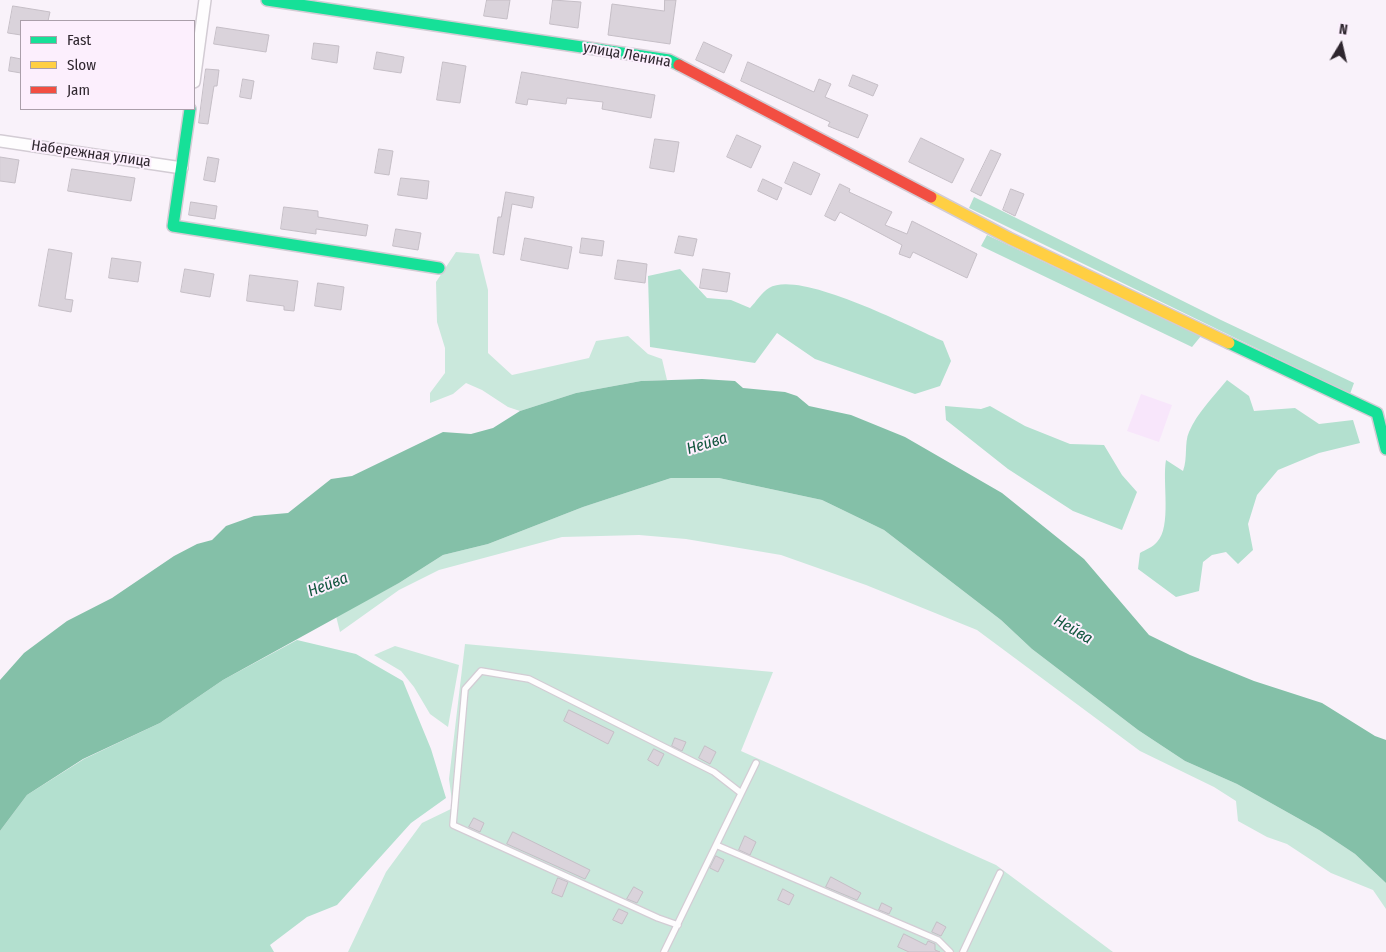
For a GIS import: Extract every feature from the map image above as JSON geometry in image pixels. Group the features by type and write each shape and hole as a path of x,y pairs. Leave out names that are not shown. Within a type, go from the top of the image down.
{"street":[{"path":"195,75 205,0"},
{"name":"улица Ленина","path":"267,0 669,60 1009,238 1377,414 1386,449"},
{"path":"190,110 173,226 439,268"},
{"name":"Набережная улица","path":"0,141 182,168"}],"lane":[{"path":"678,925 658,918 452,825 465,689 481,671 529,679 714,772 741,793"},
{"path":"664,952 756,763"},
{"path":"716,845 938,940 950,952"},
{"path":"963,952 1000,873"}],"shaded area":[{"path":"974,197 1221,320 1354,383 1350,394 969,208"},
{"path":"987,235 1201,336 1192,347 981,246"},
{"path":"456,252 479,254 488,290 488,353 512,375 589,358 596,341 628,336 648,354 662,359 667,380 641,381 576,393 520,411 508,407 482,390 466,383 453,394 430,403 430,393 445,373 445,348 437,322 436,282"},
{"path":"680,269 707,298 731,300 750,308 766,290 784,284 804,286 829,293 855,302 943,341 951,361 940,386 915,394 815,359 777,333 755,363 650,347 648,276"},
{"path":"1227,380 1249,396 1254,411 1295,408 1319,424 1353,420 1360,443 1319,453 1278,470 1257,495 1248,524 1253,550 1238,564 1226,552 1212,555 1203,562 1199,591 1176,597 1138,569 1140,553 1151,547 1162,535 1165,515 1166,460 1183,471 1186,446 1192,425"},
{"path":"1141,394 1172,405 1159,442 1127,431"},
{"path":"945,406 981,409 990,406 1025,426 1070,444 1104,445 1122,475 1137,492 1122,530 1073,511 1008,469 946,420"},
{"path":"671,478 719,478 822,500 884,530 1001,620 1032,649 1138,730 1185,761 1237,784 1319,830 1355,854 1386,883 1386,909 1373,890 1331,873 1287,844 1267,837 1238,821 1236,801 1214,787 1140,751 977,630 866,585 781,555 686,539 639,535 562,537 439,570 399,590 340,632 336,616 399,583 443,555 488,544 583,507"},
{"path":"297,640 356,654 403,681 431,749 446,798 411,823 337,905 307,917 270,945 274,952 0,952 0,831 27,795 84,759 160,723 223,680"},
{"path":"465,644 773,672 741,751 996,865 1113,952 348,952 386,872 422,823 453,808 449,779"},
{"path":"395,646 459,665 448,727 430,714 414,687 401,671 374,655"}],"water":[{"name":"Нейва","path":"702,379 735,381 743,388 785,392 797,396 809,406 851,415 905,437 1002,493 1084,559 1149,635 1190,655 1254,681 1322,703 1375,736 1386,740 1386,883 1355,854 1319,830 1237,784 1185,761 1138,730 1032,649 1001,620 884,530 822,500 719,478 671,478 583,507 488,544 443,555 399,583 223,680 160,723 83,759 27,795 0,831 0,680 24,653 67,621 112,598 174,556 197,544 212,540 226,526 254,516 288,513 331,479 352,476 443,432 471,434 493,428 520,411 576,393 641,381"}],"building":[{"path":"487,0 510,0 507,19 484,16"},
{"path":"553,0 581,2 578,28 550,24"},
{"path":"665,0 676,0 670,44 608,35 612,4 664,11"},
{"path":"13,6 50,12 48,20 20,20 20,35 8,33"},
{"path":"217,27 269,35 266,52 214,44"},
{"path":"704,42 732,55 724,73 696,60"},
{"path":"314,43 339,46 337,63 312,59"},
{"path":"377,52 404,57 401,73 374,69"},
{"path":"11,57 20,59 20,73 9,71"},
{"path":"443,62 466,66 460,103 437,100"},
{"path":"748,62 814,92 819,79 831,84 825,97 868,115 858,138 828,126 830,122 741,81"},
{"path":"206,69 219,70 217,86 214,86 208,124 199,123"},
{"path":"522,72 655,95 651,118 602,109 603,102 567,98 566,104 528,99 527,105 516,103"},
{"path":"853,75 878,85 873,96 849,86"},
{"path":"243,79 254,81 251,99 240,97"},
{"path":"737,135 761,146 751,168 727,157"},
{"path":"921,138 964,159 952,183 909,162"},
{"path":"655,139 679,142 674,172 650,168"},
{"path":"379,149 393,151 389,175 375,173"},
{"path":"991,150 1001,154 981,196 971,191"},
{"path":"0,157 19,160 15,183 0,181"},
{"path":"208,157 219,159 215,182 204,180"},
{"path":"794,162 820,174 811,195 785,183"},
{"path":"72,169 135,178 131,201 68,191"},
{"path":"401,178 429,181 427,199 398,195"},
{"path":"763,179 782,188 777,200 758,191"},
{"path":"840,184 850,189 849,192 892,212 885,225 907,234 912,221 977,254 967,278 913,252 910,258 899,254 902,245 840,212 835,221 825,216"},
{"path":"1011,189 1024,194 1015,216 1003,210"},
{"path":"506,192 534,197 532,208 512,204 504,255 493,253 498,217 501,217"},
{"path":"191,202 217,206 215,219 189,215"},
{"path":"284,207 318,211 318,217 368,225 366,236 316,229 316,234 281,229"},
{"path":"396,229 421,233 418,250 393,246"},
{"path":"679,236 697,239 693,256 675,253"},
{"path":"525,238 572,247 568,269 521,260"},
{"path":"582,238 604,241 602,256 580,253"},
{"path":"49,249 72,253 65,299 73,300 71,312 39,306"},
{"path":"112,258 141,262 138,282 109,278"},
{"path":"618,260 647,264 645,283 615,279"},
{"path":"185,269 214,274 210,297 181,292"},
{"path":"703,269 730,273 727,292 700,288"},
{"path":"250,275 298,281 294,311 284,310 284,306 247,301"},
{"path":"318,283 344,287 341,310 315,306"},
{"path":"569,710 614,732 608,744 564,721"},
{"path":"675,738 686,742 682,751 672,746"},
{"path":"705,746 716,752 710,764 699,758"},
{"path":"654,749 664,754 658,766 648,760"},
{"path":"474,818 484,823 480,832 469,827"},
{"path":"513,832 590,870 585,879 507,844"},
{"path":"745,836 756,842 750,855 739,850"},
{"path":"716,856 724,860 718,872 710,868"},
{"path":"831,877 861,893 857,900 826,887"},
{"path":"558,878 568,882 562,897 552,893"},
{"path":"634,887 643,892 637,903 627,899"},
{"path":"783,889 794,895 789,905 778,900"},
{"path":"882,903 892,908 889,914 879,910"},
{"path":"619,909 628,913 622,924 613,920"},
{"path":"937,922 946,927 941,936 932,932"},
{"path":"904,934 926,945 928,941 935,944 935,950 940,952 909,952 898,947"}],"traffic: fast":[{"path":"267,0 669,60 679,65"},
{"path":"190,110 173,226 439,268"},
{"path":"1229,343 1377,413 1386,449"}],"traffic: slow":[{"path":"931,197 1009,238 1229,343"}],"traffic: jam":[{"path":"679,65 931,197"}]}
